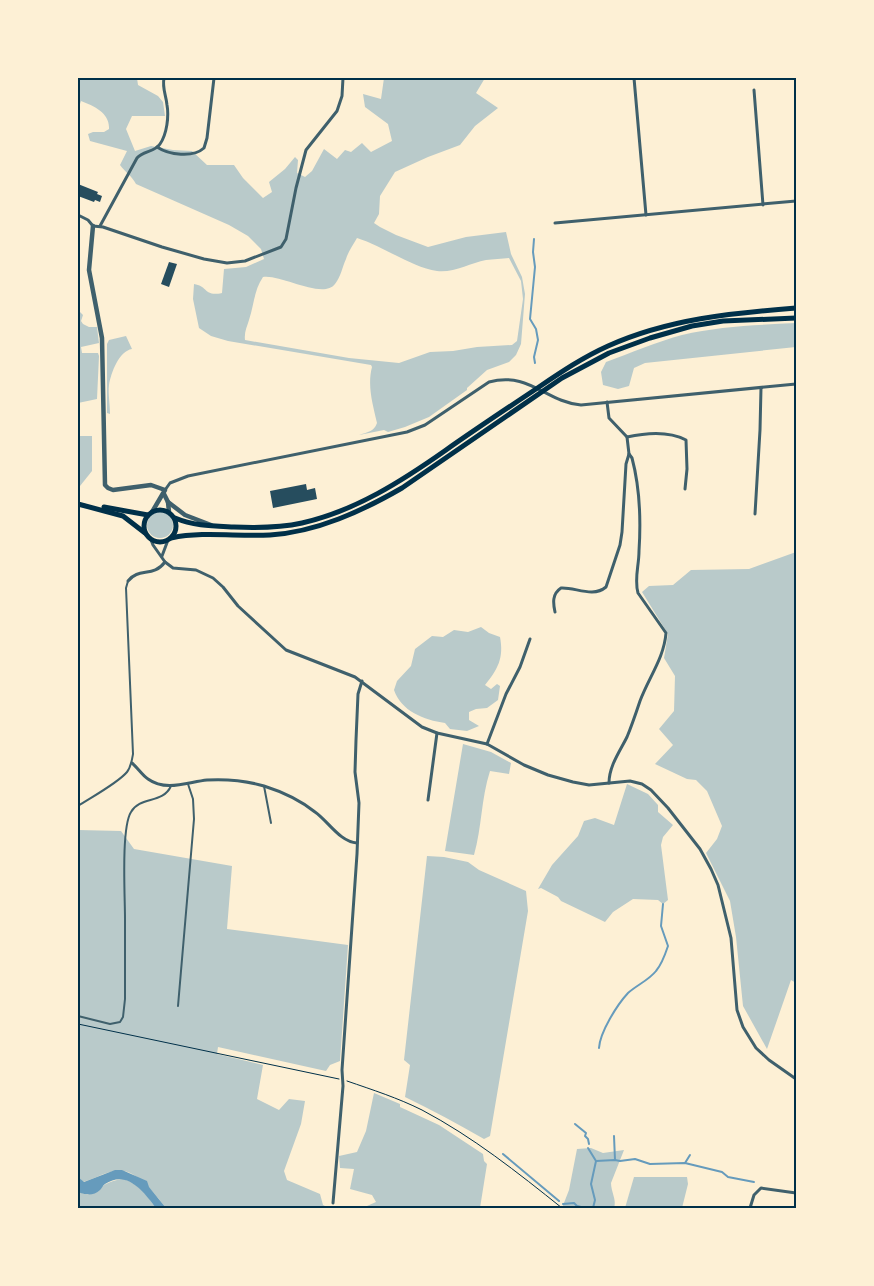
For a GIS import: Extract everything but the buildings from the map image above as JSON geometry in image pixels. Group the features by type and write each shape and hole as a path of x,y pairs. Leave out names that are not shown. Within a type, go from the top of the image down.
{"main road":[{"path":"78,502 132,513 150,514 158,510 169,512 175,518 188,524 212,526 274,527 312,520 340,511 404,479 571,365 610,345 660,327 704,317 796,308"},
{"path":"78,502 123,516 152,540 160,542 200,534 275,534 302,530 354,513 402,488 562,378 609,353 650,338 692,326 723,321 796,318"},
{"path":"146,534 144,526 150,514"},
{"path":"170,539 177,527 175,518"}],"street":[{"path":"100,226 137,158 157,147 163,137 168,113 163,88 164,78"},
{"path":"157,147 164,151 192,154 204,148 207,138 214,78"},
{"path":"93,226 100,226 204,259 227,263 245,260 281,247 286,239 306,150 337,111 342,96 342,78"},
{"path":"634,78 646,215"},
{"path":"754,90 763,205"},
{"path":"555,223 796,201"},
{"path":"78,215 88,220 93,226 89,270 102,338 105,485 113,490 151,485 164,492 169,512"},
{"path":"150,514 170,483 188,476 408,432 425,425 489,382 508,378 524,382 564,400 581,405 796,384"},
{"path":"755,514 761,388"},
{"path":"555,612 555,593 561,588 597,592 603,590 608,585 622,532 626,464 629,454 627,437 609,418 607,402"},
{"path":"627,437 637,434 658,434 680,437 686,440 687,469 684,489"},
{"path":"609,783 609,777 616,758 626,738 640,700 657,667 666,640 666,632 638,593 636,575 639,564 639,491 632,458 629,454"},
{"path":"168,502 185,515 212,526"},
{"path":"162,556 170,539"},
{"path":"152,540 153,545 165,562 173,568 196,570 213,578 238,606 286,650 330,666 362,681 422,727 437,733 487,744 524,765 548,775 573,782 589,785 630,781 642,784 651,790 668,808 700,849 718,885 732,938 737,1010 743,1027 756,1048 769,1060 796,1079"},
{"path":"128,581 137,573 158,570 165,562"},
{"path":"487,744 530,639"},
{"path":"333,1203 357,843 359,803 355,772 358,694 362,681"},
{"path":"428,800 437,733"},
{"path":"132,763 148,780 157,784 171,786 208,780 246,782 264,786 298,800 316,812 344,838 350,842 357,843"},
{"path":"750,1208 754,1195 761,1188 796,1193"}],"lane":[{"path":"78,806 118,781 127,772 132,763 126,588 128,581"},
{"path":"178,1006 194,819 193,799 188,784"},
{"path":"78,1016 110,1024 120,1022 123,1017 125,999 124,874 128,816 138,804 162,797 171,786"},
{"path":"264,786 271,823"}],"path":[{"path":"78,1024 342,1080 395,1098 447,1124 495,1155 562,1208"}],"shaded area":[{"path":"78,78 137,78 138,85 158,96 163,102 165,116 132,116 126,129 135,151 151,146 192,151 207,165 234,165 243,178 263,198 272,192 269,182 285,169 295,157 298,160 297,173 305,177 312,171 324,149 337,159 345,150 351,152 362,143 371,152 392,141 388,124 365,107 363,94 381,99 384,78 485,78 476,93 498,108 475,126 460,145 395,172 380,196 379,214 374,223 396,235 428,247 466,237 506,232 511,254 522,277 525,294 521,344 516,355 509,362 487,370 467,390 429,417 388,432 384,430 359,435 372,430 377,423 370,388 371,365 228,341 211,336 199,328 193,299 194,284 212,294 222,293 224,269 246,267 264,259 261,249 248,236 229,225 136,184 120,165 127,151 90,141 88,134 104,132 109,129 109,123 104,114 81,101 78,110","holes":["357,238 417,265 437,271 456,269 480,261 509,258 521,281 523,299 517,341 512,345 430,352 399,363 349,358 245,340 245,332 256,292 263,277 280,279 312,288 329,288 337,281"]},
{"path":"78,301 79,311 83,315 81,321 89,327 97,327 99,343 81,347 82,353 98,353 99,356 97,399 78,403"},
{"path":"796,323 796,347 645,363 634,368 629,386 618,389 603,385 601,372 606,362 653,344 696,332 753,325"},
{"path":"126,336 132,349 123,354 116,363 109,385 110,414 107,413 107,344 109,340"},
{"path":"78,436 92,436 92,471 80,486 78,485"},
{"path":"160,512 169,516 173,525 169,534 160,538 151,534 147,525 151,516"},
{"path":"796,552 796,983 791,980 767,1049 743,1006 736,937 730,901 706,853 717,839 722,826 707,791 696,780 687,779 655,764 673,745 659,729 674,711 675,676 664,658 668,634 642,592 649,586 673,585 691,570 749,569"},
{"path":"481,627 489,633 500,637 501,651 497,668 485,685 491,689 497,684 500,686 498,700 487,708 469,712 469,720 479,726 467,731 450,729 445,723 421,717 402,704 394,690 397,681 411,666 415,649 432,636 443,637 454,630 468,632"},
{"path":"463,744 491,752 511,763 509,774 490,771 474,855 445,851"},
{"path":"627,784 648,794 658,805 658,812 673,825 663,837 661,845 668,900 663,904 658,900 633,899 613,912 605,922 561,901 558,897 541,888 538,889 552,865 578,836 584,821 595,818 614,825"},
{"path":"78,830 121,831 134,849 232,866 227,929 348,945 340,1061 330,1065 326,1071 218,1047 217,1054 263,1065 257,1099 279,1110 289,1099 305,1101 301,1124 284,1171 287,1180 320,1194 323,1205 329,1208 166,1208 144,1182 129,1173 114,1171 83,1182 78,1177"},
{"path":"427,856 468,862 479,870 526,891 528,911 490,1136 484,1139 405,1097 410,1065 404,1060"},
{"path":"374,1093 400,1104 400,1107 439,1125 483,1154 484,1161 487,1164 480,1208 366,1208 376,1202 372,1195 350,1189 354,1169 340,1168 339,1156 357,1152 366,1131"},
{"path":"591,1148 603,1153 624,1150 611,1183 615,1202 614,1208 562,1208 569,1190 577,1149"},
{"path":"634,1177 687,1177 688,1184 682,1208 625,1208"},
{"path":"123,1179 138,1187 156,1208 78,1208 78,1192 88,1195 100,1187"}],"water":[{"path":"115,1170 122,1170 147,1181 149,1187 166,1208 156,1208 134,1184 121,1179 113,1180 103,1185 100,1190 92,1194 78,1192 78,1177 84,1182"}],"waterway":[{"path":"534,239 535,267 530,319 536,329 538,340 534,357 535,363"},
{"path":"599,1048 602,1034 619,1004 628,993 653,974 663,959 668,946 661,926 663,904"},
{"path":"575,1124 586,1133 585,1136 589,1144"},
{"path":"614,1136 615,1160"},
{"path":"588,1148 596,1161 591,1184 595,1200 593,1208"},
{"path":"503,1154 559,1201"},
{"path":"685,1163 690,1155"},
{"path":"596,1161 635,1159 650,1164 685,1163 722,1172 728,1177 754,1182"},
{"path":"563,1204 574,1203 585,1208"}]}
